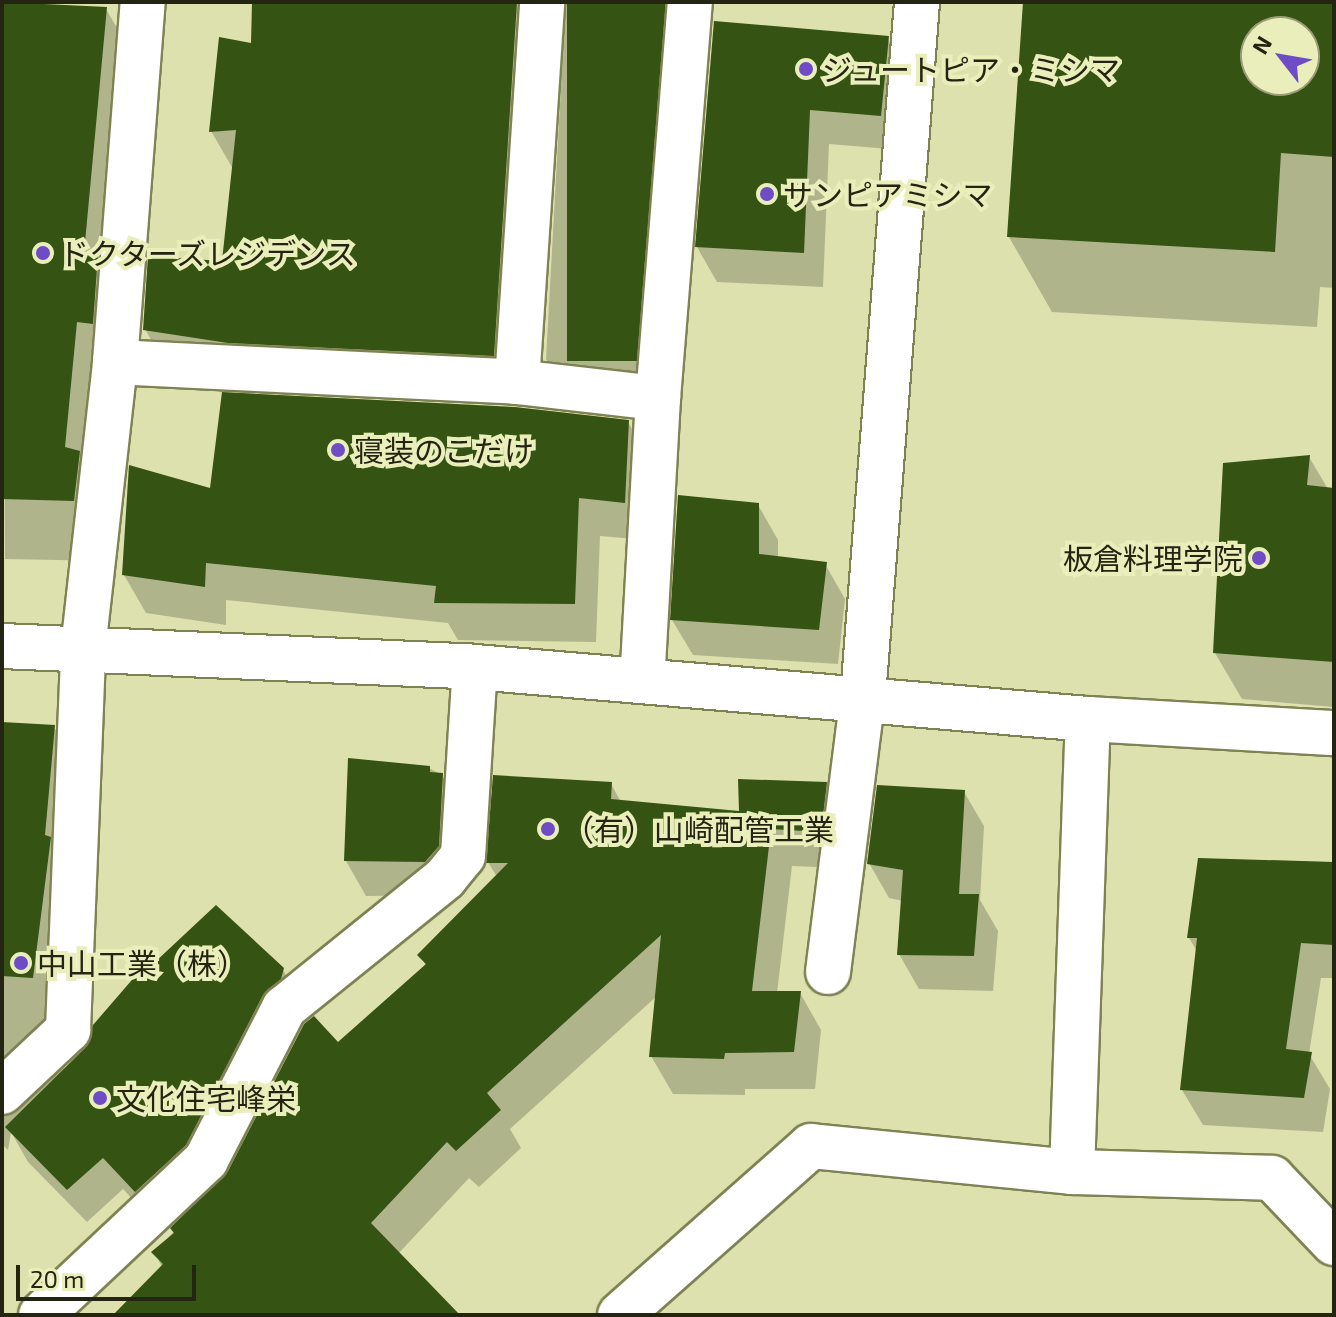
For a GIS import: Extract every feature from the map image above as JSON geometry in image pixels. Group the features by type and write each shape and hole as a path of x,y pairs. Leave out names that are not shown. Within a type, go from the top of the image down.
{"street":[{"path":"2,1092 68,1030 83,649 115,362 143,2"},
{"path":"517,382 542,2"},
{"path":"642,680 658,398 690,2"},
{"path":"828,972 863,696 917,2"},
{"path":"115,362 517,382 658,398"},
{"path":"2,646 475,667 863,696 1088,719 1334,733"},
{"path":"41,1315 206,1160 284,1008 445,878 463,856 475,667"},
{"path":"1072,1172 1088,719"},
{"path":"620,1315 811,1146 1072,1172 1272,1178 1334,1243"}],"building":[{"name":"ドクターズレジデンス","path":"2,2 107,7 84,253 98,254 93,324 77,322 65,447 80,451 74,501 2,499"},
{"path":"252,2 517,2 494,356 228,343 143,330 148,256 222,261 236,130 209,132 219,37 251,43"},
{"path":"567,2 665,2 665,361 567,361"},
{"path":"1023,2 1334,2 1334,157 1281,153 1275,252 1007,237"},
{"path":"714,21 889,36 881,116 810,110 804,253 695,247"},
{"path":"222,392 515,407 629,420 625,503 579,498 575,604 434,603 436,586 206,563 205,587 122,575 129,465 210,488"},
{"name":"板倉料理学院","path":"1310,455 1307,485 1334,488 1334,662 1213,653 1223,463"},
{"path":"678,495 759,503 759,554 827,562 819,630 670,620"},
{"path":"2,722 55,725 45,835 51,837 33,978 2,976"},
{"path":"348,758 430,766 430,772 443,773 439,846 425,862 344,861"},
{"path":"493,775 612,782 611,799 739,811 738,779 827,782 821,832 771,829 752,991 801,991 794,1052 725,1053 724,1059 649,1057 661,935 487,1093 501,1110 456,1151 447,1142 371,1223 460,1315 113,1315 163,1264 151,1252 174,1233 170,1228 228,1171 304,1024 314,1016 338,1042 426,964 417,955 508,863 486,863"},
{"path":"877,785 965,790 959,894 979,894 974,956 897,955 903,870 867,864"},
{"path":"1198,858 1334,862 1334,945 1301,943 1286,1049 1312,1052 1304,1098 1180,1090 1197,938 1187,938"},
{"path":"216,905 284,968 281,979 262,997 186,1145 135,1192 103,1158 67,1190 5,1127 85,1048 93,1025 150,959 154,963"}],"place":[{"name":"ジュートピア・ミシマ","path":"806,69"},
{"name":"サンピアミシマ","path":"767,194"},
{"name":"ドクターズレジデンス","path":"43,253"},
{"name":"寝装のこだけ","path":"338,450"},
{"name":"板倉料理学院","path":"1259,558"},
{"name":"（有）山崎配管工業","path":"548,829"},
{"name":"中山工業（株）","path":"21,963"},
{"name":"文化住宅峰栄","path":"100,1098"}]}
